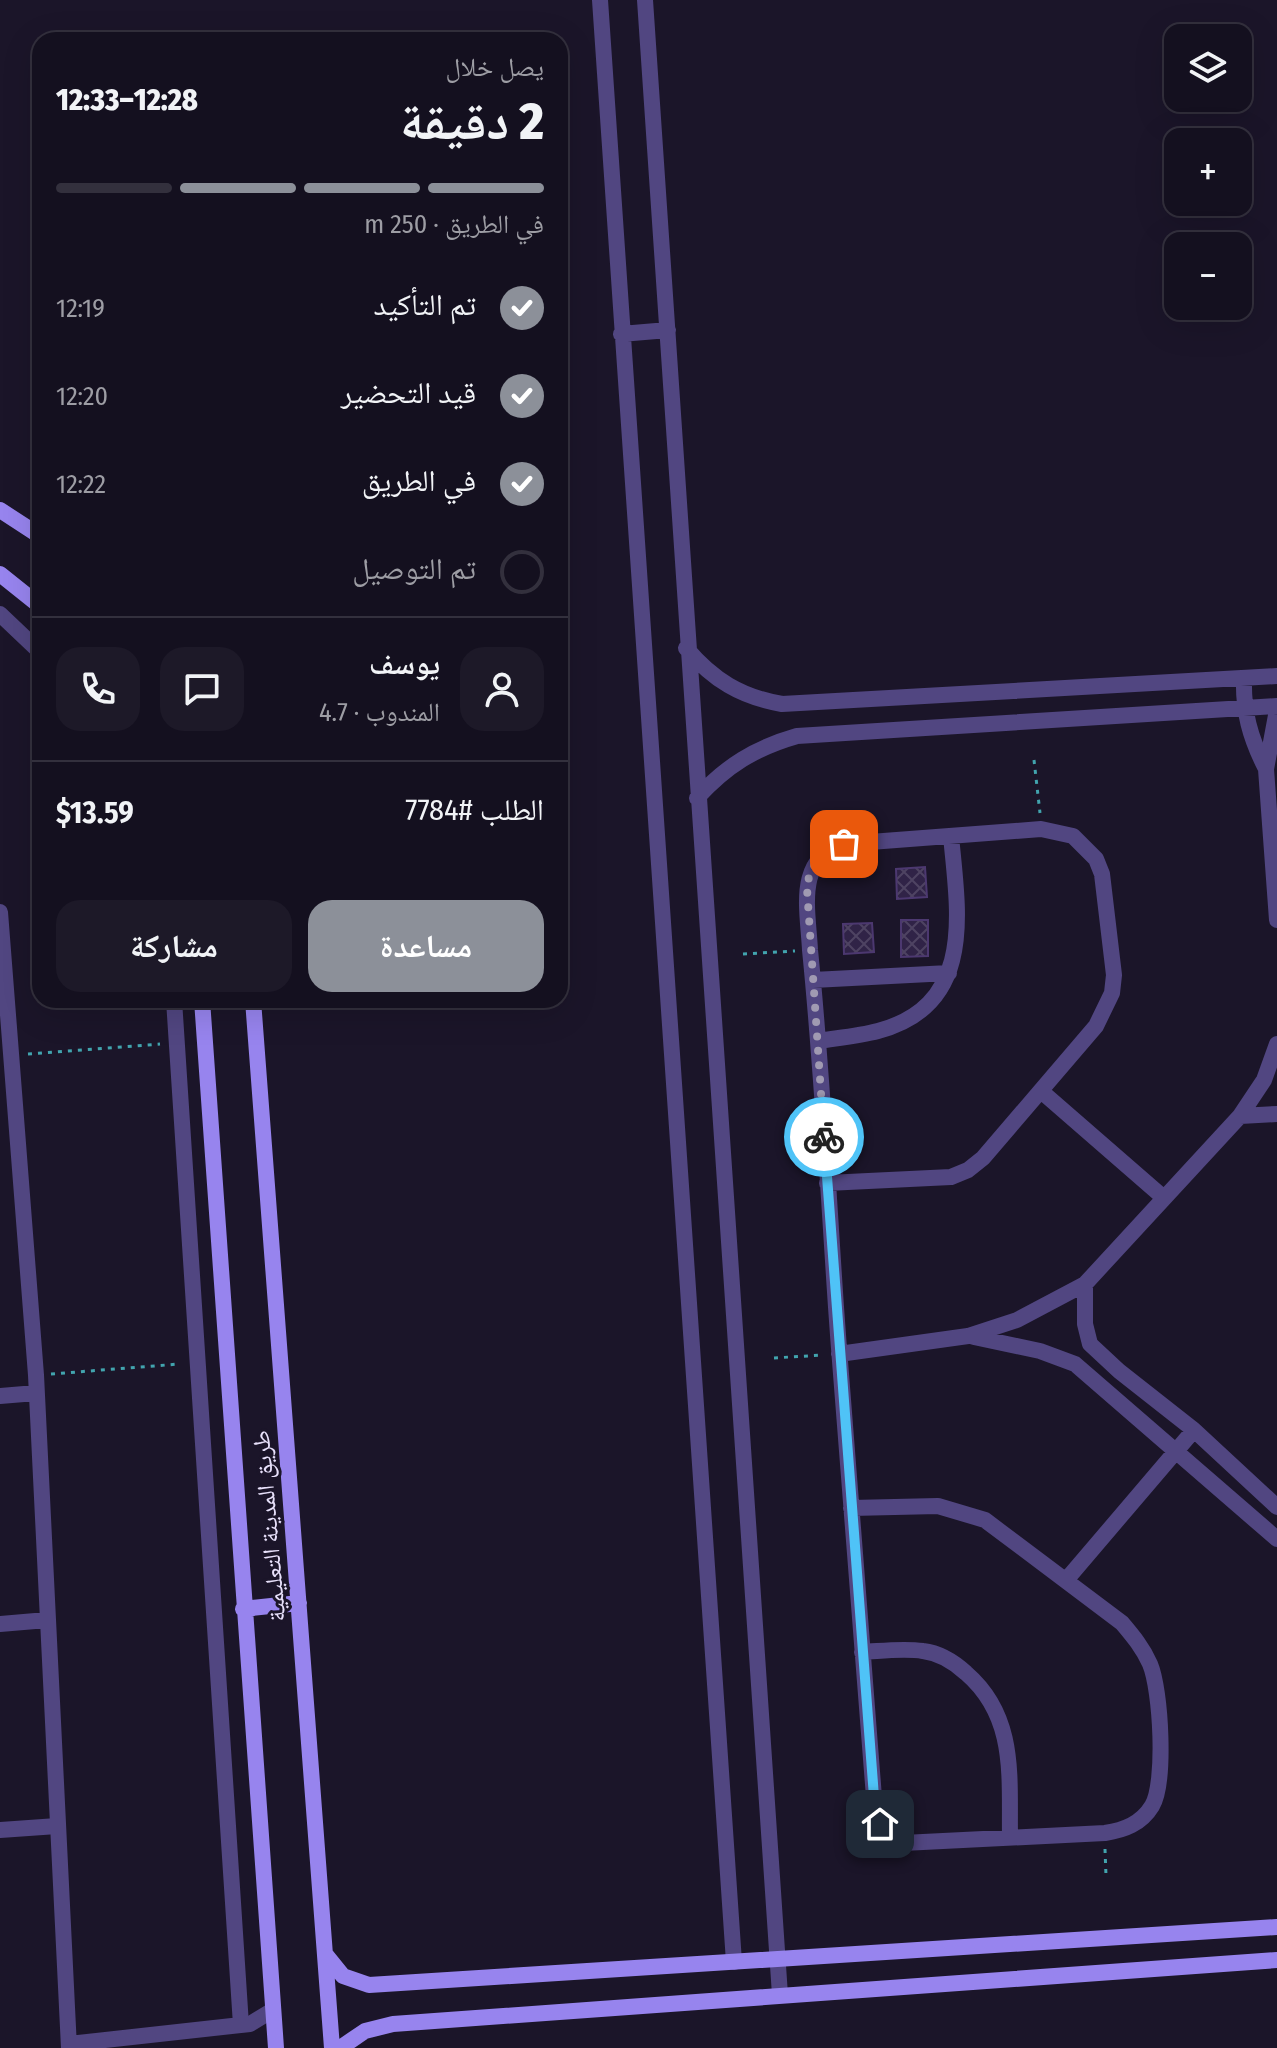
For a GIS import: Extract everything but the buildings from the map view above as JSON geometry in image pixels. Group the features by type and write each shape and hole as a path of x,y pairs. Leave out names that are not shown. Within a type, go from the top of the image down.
{"street":[{"path":"600,0 734,1962"},
{"path":"645,0 686,648 780,1995"},
{"path":"621,334 668,330"},
{"path":"0,510 32,531"},
{"path":"0,574 32,600"},
{"path":"0,614 32,644"},
{"path":"686,648 700,665 727,686 759,700 782,704 1277,676"},
{"path":"1244,678 1243,708 1253,744 1266,769"},
{"path":"697,798 717,776 741,758 797,736 1277,708 1266,769 1277,920"},
{"path":"827,1183 951,1177 968,1170 983,1158 1096,1026 1112,993 1114,975 1102,874 1096,859 1073,836 1041,829 844,844 822,854 808,875 810,950 818,1041 827,1183 839,1354 862,1652 875,1810 880,1824 890,1836 903,1843 1105,1833 1124,1829 1139,1820 1159,1790 1158,1689 1140,1644 1122,1623 1005,1532 962,1511 914,1505 851,1508"},
{"path":"818,1041 878,1031 900,1023 937,993 949,973 959,934 951,836"},
{"path":"0,912 36,1375 69,2046 241,2025 258,2021 273,2010"},
{"path":"813,980 949,973"},
{"path":"175,1008 241,2025"},
{"name":"طريق المدينة التعليمية","path":"203,1008 276,2048"},
{"name":"طريق المدينة التعليمية","path":"254,1008 332,2048"},
{"path":"839,1354 968,1336 1017,1320 1085,1284 1240,1116 1264,1080 1277,1044"},
{"path":"1041,1091 1164,1198"},
{"path":"1240,1116 1277,1114"},
{"path":"1085,1284 1085,1324 1090,1344 1194,1430 1277,1507"},
{"path":"968,1336 1005,1341 1075,1364 1277,1539"},
{"path":"0,1396 36,1393"},
{"path":"1067,1579 1194,1430"},
{"path":"243,1609 299,1603"},
{"path":"0,1624 47,1620"},
{"path":"862,1652 906,1650 943,1657 983,1691 1001,1720 1008,1742 1010,1838"},
{"path":"0,1830 57,1826"},
{"path":"326,1955 343,1976 369,1985 1277,1927"},
{"path":"340,2048 365,2031 393,2024 1277,1960"}],"path":[{"path":"1034,760 1041,829"},
{"path":"743,954 810,950"},
{"path":"12,1055 177,1043"},
{"path":"774,1358 839,1354"},
{"path":"36,1375 198,1362"},
{"path":"1105,1833 1106,1876"}],"way so far":[{"path":"824,1137 807,889 813,864 822,854 844,844"}],"route":[{"path":"824,1137 862,1652 875,1810 880,1824"}]}
